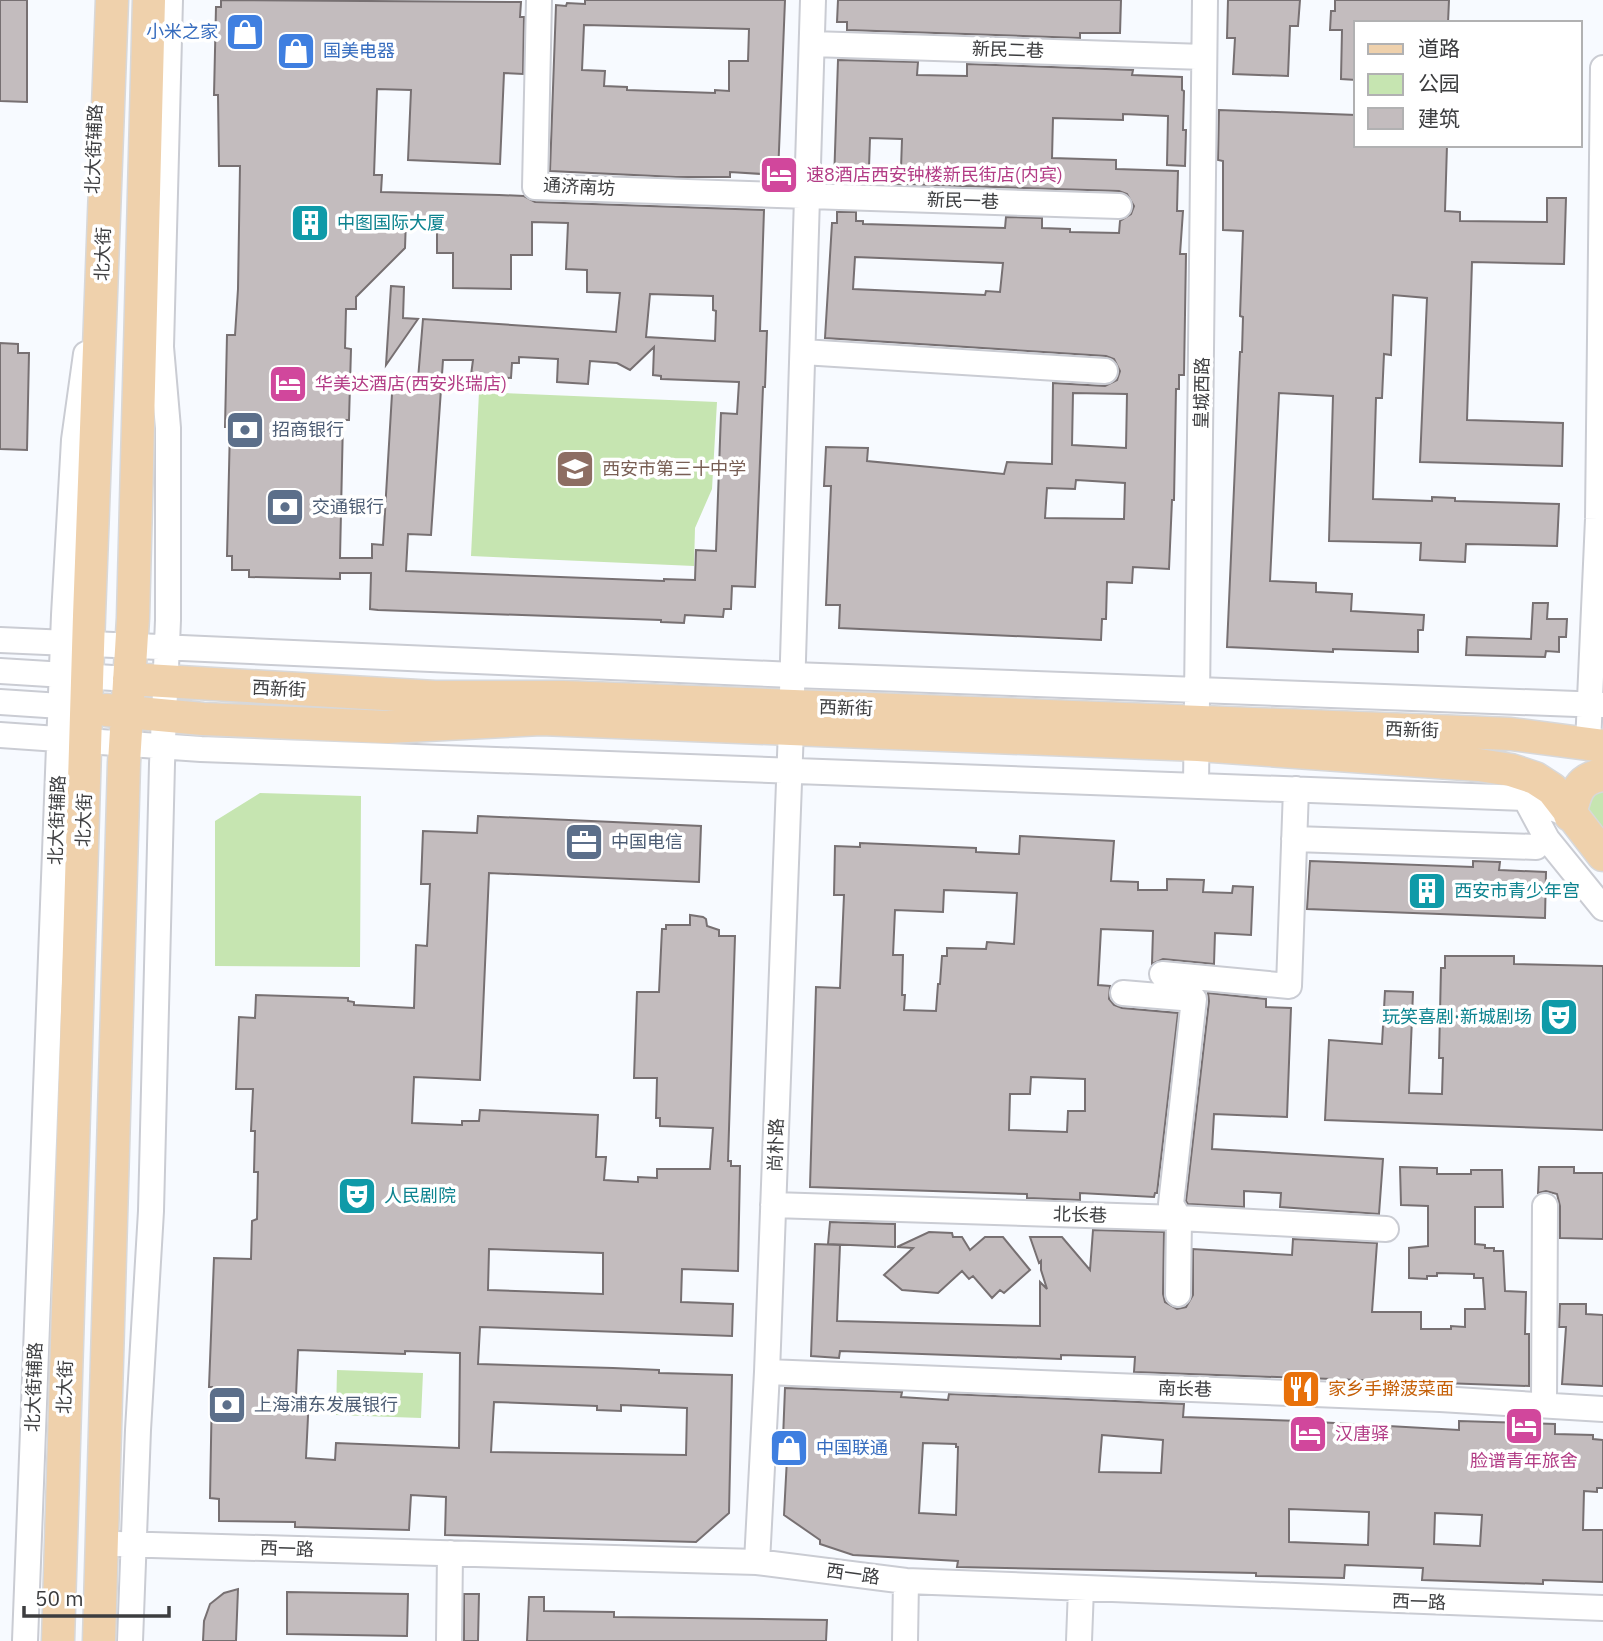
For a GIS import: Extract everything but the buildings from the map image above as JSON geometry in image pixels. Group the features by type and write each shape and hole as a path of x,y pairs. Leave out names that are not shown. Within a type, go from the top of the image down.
{"main road":[{"name":"北大街","path":"58,1641 76,644 112,0"},
{"path":"99,1641 149,0"},
{"name":"西新街","path":"129,679 435,697 563,697 792,703 1198,733 1466,764 1511,770 1535,778 1552,789 1570,816 1603,855"},
{"name":"西新街","path":"74,707 202,719 387,727 792,703"},
{"name":"西新街","path":"1198,733 1511,734 1598,753"},
{"path":"1570,816 1579,786 1589,779 1603,775"}],"street":[{"name":"北大街辅路","path":"76,644 74,440 89,328 98,0"},
{"path":"130,1641 151,1211 166,648 168,428 161,346 170,0"},
{"name":"通济南坊","path":"539,0 535,187 807,196"},
{"name":"尚朴路","path":"757,1562 767,1372 792,703 813,0"},
{"name":"皇城西路","path":"1196,786 1205,0"},
{"name":"新民二巷","path":"812,44 1204,57"},
{"path":"1598,753 1603,68"},
{"name":"新民一巷","path":"807,196 1119,206"},
{"path":"803,352 1105,371"},
{"path":"0,640 166,648 792,703 1199,689 1597,705"},
{"name":"西新街","path":"0,671 129,679"},
{"path":"0,702 74,707"},
{"path":"0,735 162,746 1525,798 1570,816"},
{"name":"北大街辅路","path":"25,1641 74,740"},
{"path":"1162,974 1289,986 1296,789"},
{"path":"1525,798 1547,839 1603,908"},
{"path":"1294,839 1536,847"},
{"path":"1123,993 1195,999 1171,1204 1179,1218 1178,1294"},
{"name":"北长巷","path":"773,1205 1179,1218 1386,1229"},
{"path":"1544,1405 1545,1206"},
{"name":"南长巷","path":"767,1372 1440,1399 1603,1409"},
{"name":"西一路","path":"102,1543 757,1562 906,1581 1603,1608"},
{"path":"449,1641 450,1553"},
{"path":"905,1641 906,1581"},
{"path":"1079,1641 1081,1588"}],"green space":[{"path":"479,392 717,402 712,489 695,528 694,566 471,556"},
{"path":"1584,788 1603,789 1603,831 1582,806"},
{"path":"260,793 361,796 360,967 215,966 215,821"},
{"path":"337,1370 423,1373 421,1418 336,1415"}],"place":[{"name":"小米之家","path":"245,32"},
{"name":"国美电器","path":"296,51"},
{"name":"速8酒店西安钟楼新民街店(内宾)","path":"779,175"},
{"name":"中图国际大厦","path":"310,223"},
{"name":"华美达酒店(西安兆瑞店)","path":"288,384"},
{"name":"招商银行","path":"245,430"},
{"name":"西安市第三十中学","path":"575,469"},
{"name":"交通银行","path":"285,507"},
{"name":"中国电信","path":"584,842"},
{"name":"西安市青少年宫","path":"1427,891"},
{"name":"玩笑喜剧·新城剧场","path":"1559,1017"},
{"name":"人民剧院","path":"357,1196"},
{"name":"家乡手擀菠菜面","path":"1301,1389"},
{"name":"上海浦东发展银行","path":"227,1405"},
{"name":"脸谱青年旅舍","path":"1524,1426"},
{"name":"汉唐驿","path":"1308,1434"},
{"name":"中国联通","path":"789,1448"}]}
